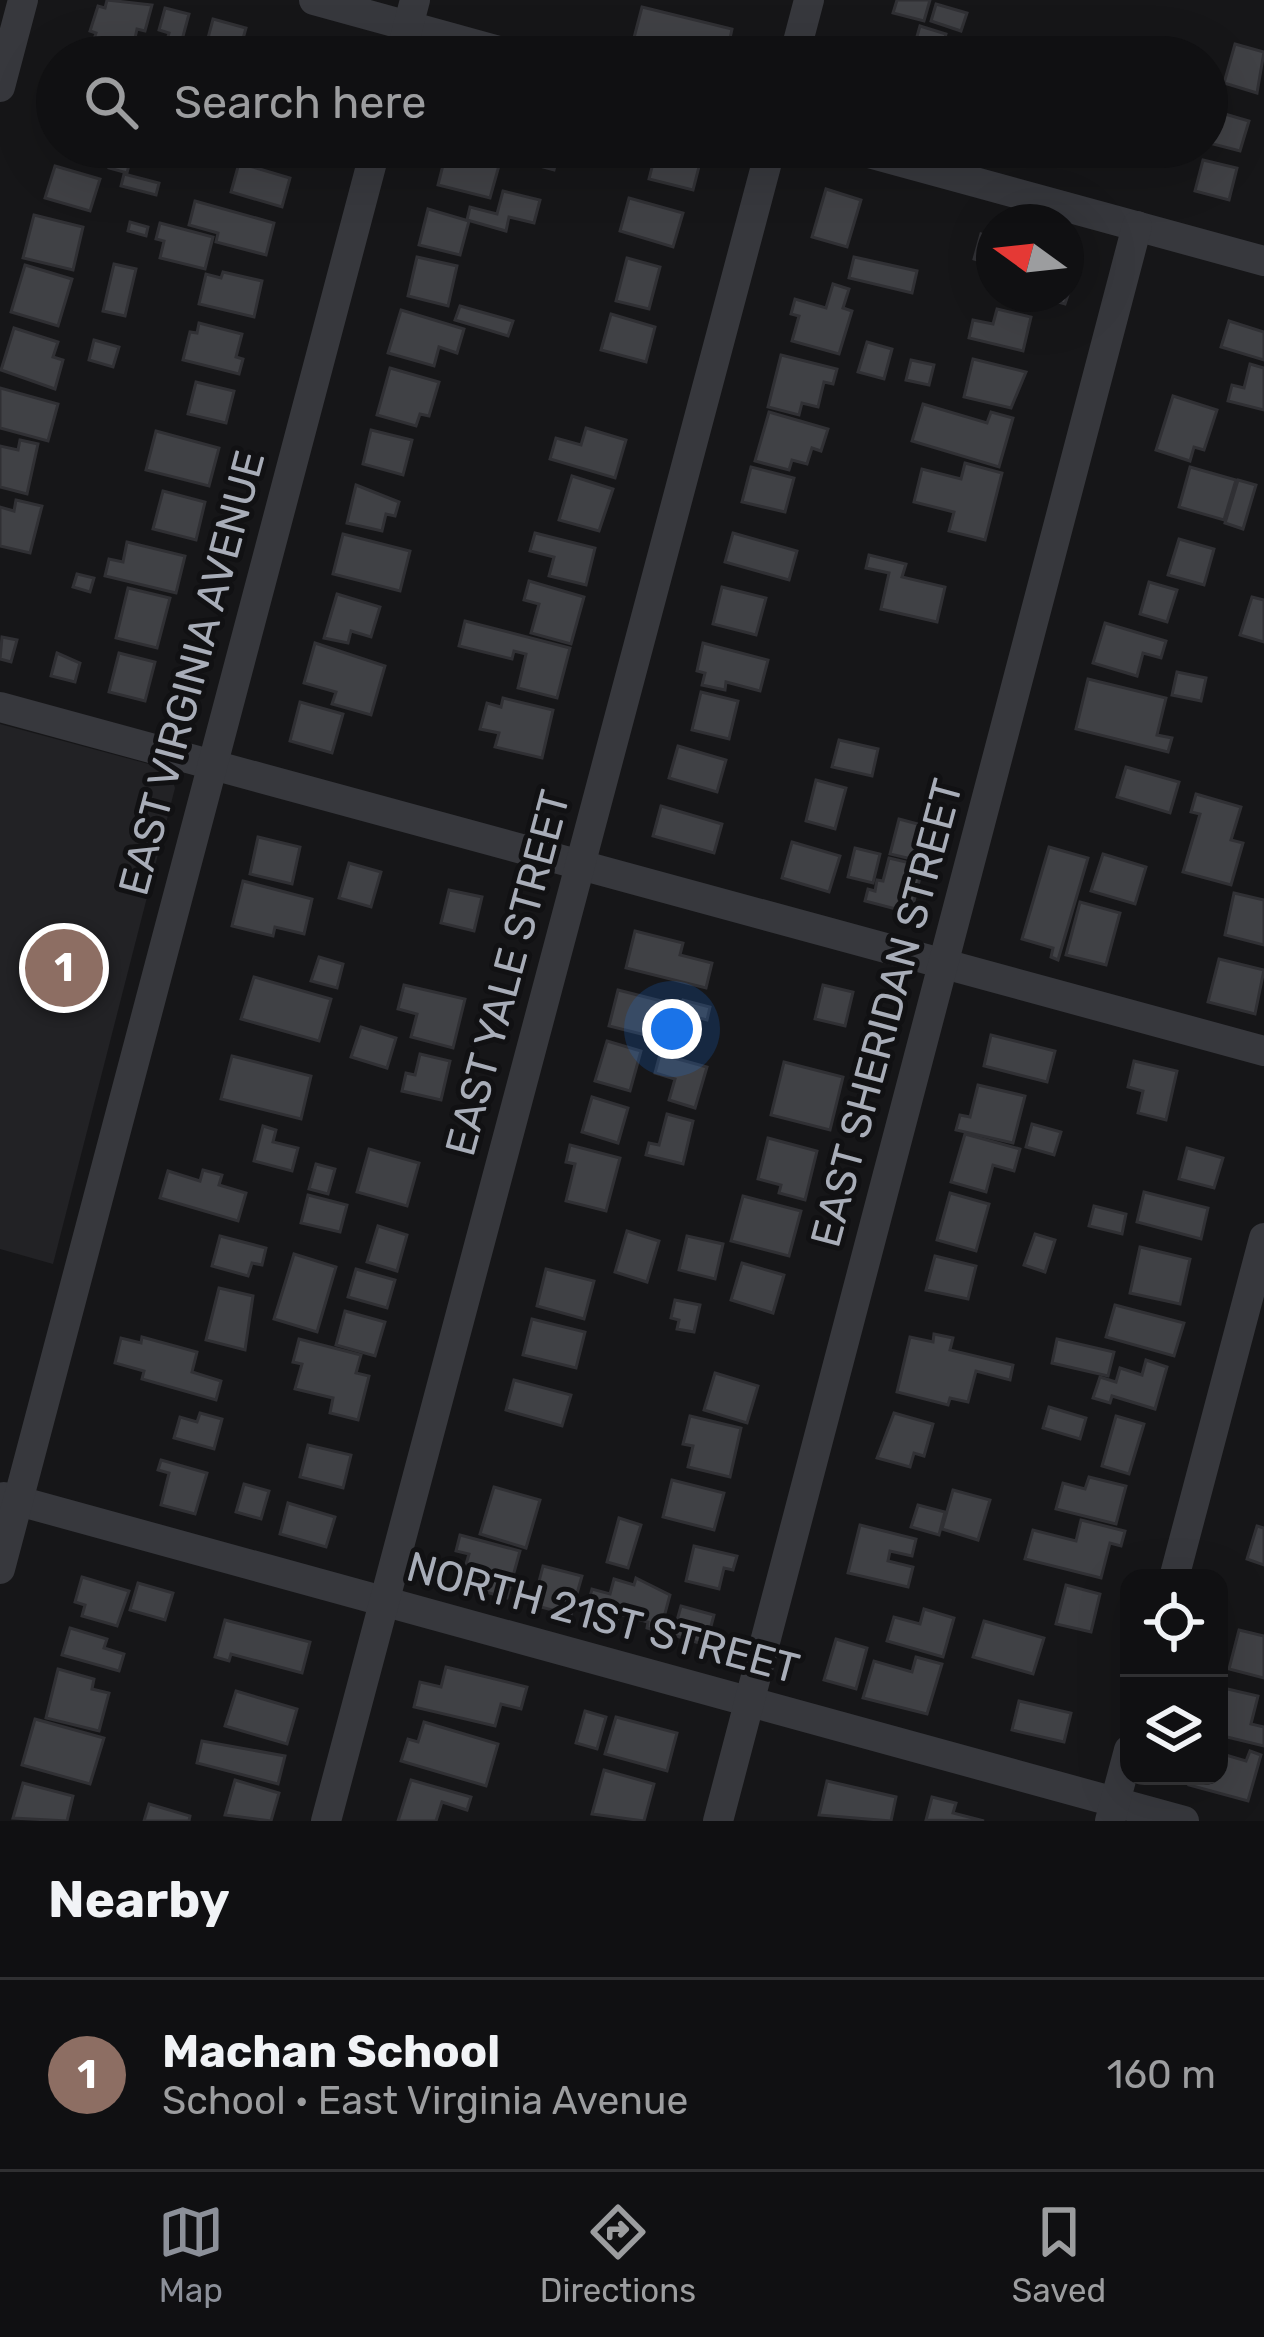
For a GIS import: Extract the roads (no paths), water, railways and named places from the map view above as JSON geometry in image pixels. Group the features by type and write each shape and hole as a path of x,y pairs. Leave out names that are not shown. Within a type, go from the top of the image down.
{"street":[{"path":"0,87 23,0"},
{"path":"314,0 411,13 468,36"},
{"path":"800,36 809,0"},
{"name":"EAST VIRGINIA AVENUE","path":"0,1569 9,1498 370,168"},
{"name":"EAST YALE STREET","path":"326,1821 765,168"},
{"path":"924,168 1264,261"},
{"name":"EAST SHERIDAN STREET","path":"718,1821 1137,226"},
{"path":"0,707 1264,1052"},
{"path":"1176,1569 1264,1238"},
{"name":"NORTH 21ST STREET","path":"9,1498 751,1702 1113,1812 1184,1821"}],"place":[{"name":"Machan School","path":"64,968"}]}
